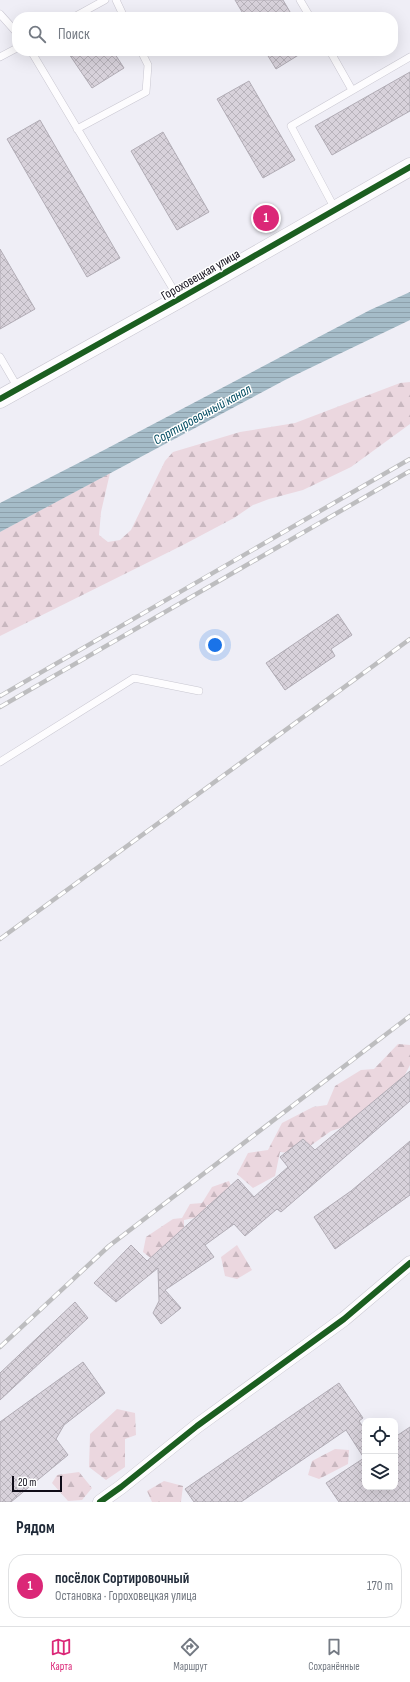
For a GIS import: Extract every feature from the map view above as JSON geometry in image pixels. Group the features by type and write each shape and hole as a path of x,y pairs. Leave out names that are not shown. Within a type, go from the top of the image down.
{"street":[{"name":"Гороховецкая улица","path":"0,399 410,167"},
{"path":"100,1502 197,1426 344,1319 410,1263"}],"lane":[{"path":"83,12 105,0"},
{"path":"116,0 122,12"},
{"path":"300,0 307,12"},
{"path":"0,14 12,27"},
{"path":"0,57 12,51"},
{"path":"34,56 179,299"},
{"path":"78,129 146,92 148,65 144,56"},
{"path":"333,56 352,90"},
{"path":"335,210 291,126 410,57"},
{"path":"0,357 18,388"},
{"path":"0,762 134,678 199,691"}],"green space":[{"path":"410,382 410,424 351,467 303,490 253,505 234,518 183,545 0,636 0,532 110,473 101,512 99,535 108,542 120,540 131,530 165,461 173,452 240,432 295,423 400,383"},
{"path":"398,1044 410,1045 410,1065 398,1088 357,1123 331,1131 299,1154 280,1152 275,1176 253,1188 237,1174 248,1153 268,1150 282,1123 313,1107 327,1105 335,1086 361,1070 374,1069"},
{"path":"229,1181 237,1202 227,1210 207,1205 203,1216 184,1220 184,1240 152,1259 143,1252 146,1237 173,1219 182,1218 190,1204 202,1203 212,1187"},
{"path":"237,1245 252,1270 237,1279 225,1276 221,1257"},
{"path":"117,1409 135,1413 136,1435 125,1439 125,1467 106,1480 89,1467 90,1434"},
{"path":"335,1449 349,1450 348,1464 319,1479 308,1475 312,1461"},
{"path":"79,1472 92,1488 82,1500 68,1501 52,1483 57,1475"},
{"path":"164,1481 183,1486 181,1502 152,1502 147,1491"}],"water":[{"name":"Сортировочный канал","path":"410,292 410,320 285,380 0,532 0,503 370,310"}],"building":[{"path":"235,0 283,0 290,12 242,12"},
{"path":"70,56 116,56 124,68 92,88"},
{"path":"268,56 297,56 276,69"},
{"path":"410,72 410,111 332,155 315,126"},
{"path":"249,81 295,160 263,178 217,99"},
{"path":"40,120 120,258 87,277 7,139"},
{"path":"163,132 209,212 177,230 131,151"},
{"path":"0,249 35,309 0,329"},
{"path":"338,614 352,635 331,649 335,656 285,690 266,663"},
{"path":"410,1071 410,1101 281,1212 277,1209 245,1236 234,1224 205,1245 214,1257 165,1290 181,1308 161,1324 153,1313 159,1301 158,1268 116,1302 94,1283 131,1245 147,1261 238,1179 254,1197 288,1167 280,1157 303,1139 315,1150"},
{"path":"410,1141 410,1195 335,1249 314,1217 351,1191"},
{"path":"75,1302 88,1318 0,1400 0,1373"},
{"path":"83,1362 105,1393 64,1425 56,1439 68,1455 11,1502 0,1502 0,1422"},
{"path":"339,1383 363,1418 359,1421 362,1426 362,1455 346,1430 241,1502 194,1502 185,1489"},
{"path":"410,1427 410,1502 339,1502 326,1483 362,1459 362,1490 398,1490 398,1435"}],"railway":[{"path":"0,696 410,459"},
{"path":"0,707 410,471"},
{"path":"0,939 410,639"},
{"path":"0,1347 109,1246 410,1016"}],"cycle path":[{"path":"0,399 410,167"},
{"path":"100,1502 197,1426 344,1319 410,1263"}],"place":[{"name":"посёлок Сортировочный","path":"266,218"}]}
